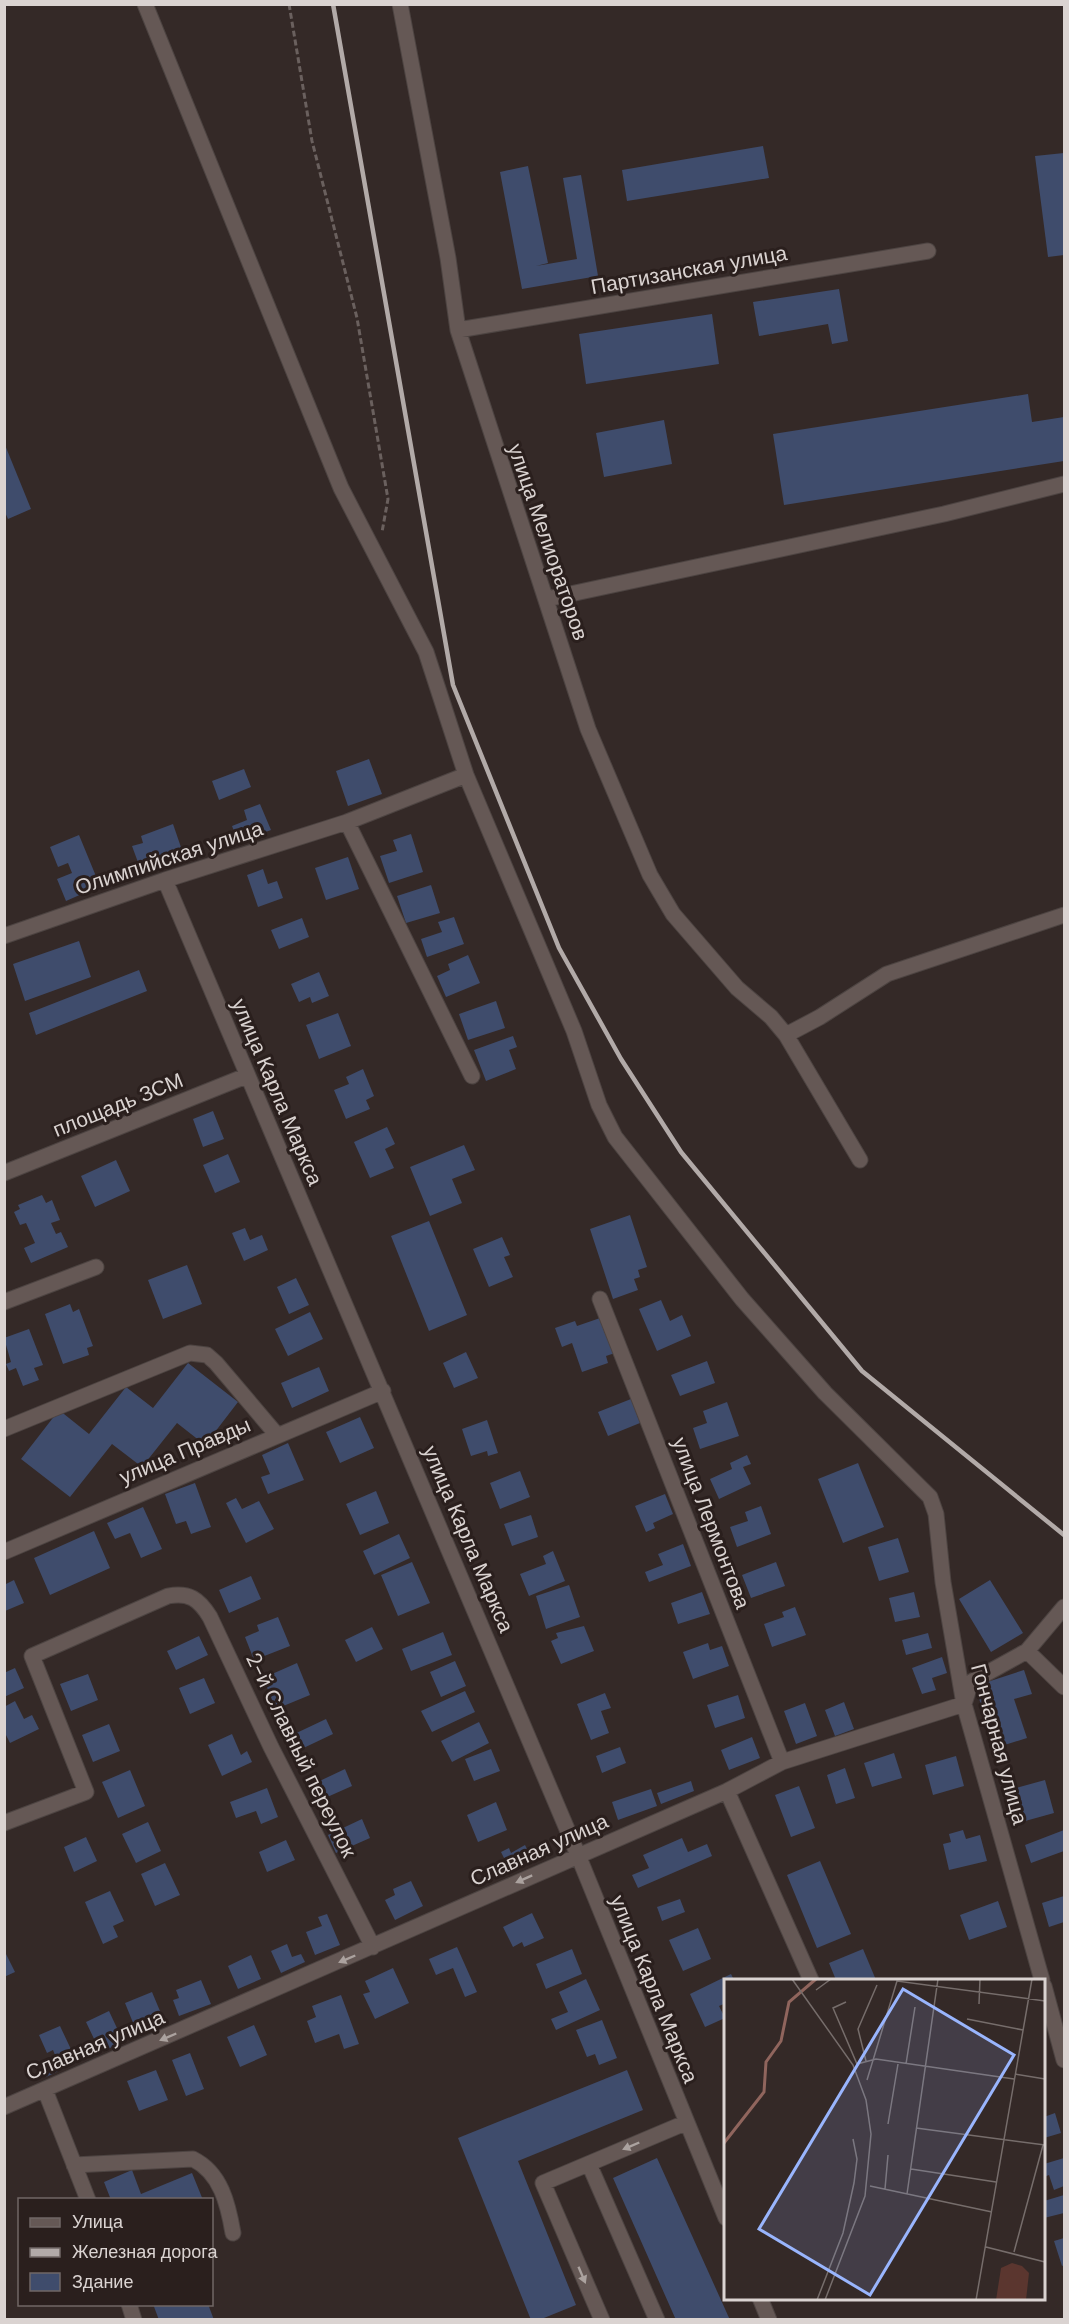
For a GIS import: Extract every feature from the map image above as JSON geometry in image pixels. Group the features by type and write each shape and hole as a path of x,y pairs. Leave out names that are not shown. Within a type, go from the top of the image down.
{"street":[{"path":"145,4 341,488 426,652 466,776"},
{"name":"улица Мелиораторов","path":"400,4 448,258 458,330 496,455 547,599 588,729 614,795 650,875 673,914 737,988 771,1017 786,1035 860,1160"},
{"name":"Партизанская улица","path":"458,330 928,251"},
{"path":"547,599 944,514 1065,484"},
{"name":"Олимпийская улица","path":"4,936 165,880 347,822 466,776"},
{"name":"Гончарная улица","path":"466,776 574,1031 599,1105 615,1137 742,1299 825,1393 930,1497 936,1514 943,1581 964,1704 1042,1979"},
{"path":"347,822 472,1076"},
{"name":"улица Карла Маркса","path":"165,880 246,1076 383,1391 578,1855 685,2123 724,2213"},
{"path":"786,1035 820,1017 887,974 1065,915"},
{"name":"площадь ЗСМ","path":"4,1173 246,1076"},
{"path":"4,1302 96,1268"},
{"name":"улица Лермонтова","path":"600,1299 782,1762"},
{"path":"4,1429 189,1353 200,1353 216,1364 277,1435"},
{"name":"улица Правды","path":"4,1552 383,1391"},
{"name":"2-й Славный переулок","path":"4,1823 86,1792 32,1656 168,1596 181,1593 200,1600 210,1617 271,1747 373,1947"},
{"path":"964,1704 971,1682 1028,1651 1065,1607"},
{"path":"1028,1651 1065,1687"},
{"name":"Славная улица","path":"4,2107 727,1791 782,1762 964,1704"},
{"path":"727,1791 811,1979"},
{"path":"1045,1990 1065,2060"},
{"path":"45,2090 88,2198"},
{"path":"602,2319 543,2183 685,2123"},
{"path":"74,2165 193,2159 206,2166 227,2200 233,2233"},
{"path":"589,2164 657,2319"},
{"path":"761,2300 769,2319"}],"path":[{"path":"288,4 312,141 357,318 388,499 384,527 374,549"}],"building":[{"path":"763,146 769,178 627,201 622,170"},
{"path":"1064,153 1064,255 1048,257 1035,156"},
{"path":"528,166 548,263 536,266 577,259 563,178 581,175 598,276 522,289 500,172"},
{"path":"839,289 848,341 832,344 828,324 759,336 753,302"},
{"path":"712,314 719,364 586,384 579,334"},
{"path":"1028,394 1032,422 1064,417 1064,461 784,505 773,434"},
{"path":"664,420 672,464 604,477 596,433"},
{"path":"5,445 31,509 8,519 4,510"},
{"path":"369,759 382,794 348,806 336,771"},
{"path":"244,769 251,787 219,800 212,781"},
{"path":"260,804 271,830 238,842 232,826 247,820 244,810"},
{"path":"173,824 184,856 149,869 146,862 139,865 132,846 143,843 141,836"},
{"path":"411,834 423,872 389,883 380,856 397,851 393,840"},
{"path":"79,835 100,886 66,901 57,879 72,873 68,863 58,867 50,847"},
{"path":"348,857 359,889 326,900 315,868"},
{"path":"263,869 268,884 277,881 283,898 258,907 247,875"},
{"path":"431,885 440,913 406,923 397,896"},
{"path":"454,917 464,944 427,957 421,939 442,932 438,922"},
{"path":"302,918 309,937 279,949 271,930"},
{"path":"79,941 91,977 25,1001 13,964"},
{"path":"468,955 480,983 446,997 437,976 450,970 448,964"},
{"path":"139,970 147,991 36,1035 29,1013"},
{"path":"319,972 329,996 312,1003 310,997 299,1002 291,984"},
{"path":"496,1001 505,1028 468,1040 459,1014"},
{"path":"338,1013 351,1046 319,1059 306,1025"},
{"path":"513,1036 517,1047 509,1050 516,1069 486,1081 474,1050"},
{"path":"363,1069 374,1096 366,1100 370,1109 346,1119 334,1090 349,1084 346,1077"},
{"path":"213,1111 224,1139 203,1147 193,1119"},
{"path":"387,1127 395,1144 385,1149 394,1168 370,1178 354,1142"},
{"path":"464,1145 475,1170 452,1179 462,1203 430,1216 410,1167"},
{"path":"228,1154 240,1182 215,1193 203,1165"},
{"path":"116,1160 130,1191 95,1207 81,1176"},
{"path":"42,1195 46,1203 52,1200 60,1220 51,1223 56,1234 61,1232 68,1247 31,1263 24,1248 35,1243 26,1223 20,1225 14,1212 20,1209 18,1205"},
{"path":"630,1215 647,1267 638,1270 640,1277 634,1279 638,1290 613,1299 590,1229"},
{"path":"429,1221 467,1315 429,1331 391,1236"},
{"path":"245,1228 250,1240 262,1235 268,1250 244,1261 232,1233"},
{"path":"502,1237 510,1255 504,1257 513,1277 489,1287 473,1249"},
{"path":"187,1265 202,1304 163,1319 148,1280"},
{"path":"296,1278 309,1305 289,1314 277,1287"},
{"path":"661,1300 670,1321 682,1315 691,1336 657,1351 639,1309"},
{"path":"70,1304 73,1312 79,1309 93,1346 87,1348 89,1355 63,1364 45,1314"},
{"path":"310,1312 323,1339 288,1356 275,1329"},
{"path":"603,1317 615,1353 606,1356 608,1363 582,1372 572,1343 562,1347 555,1328 575,1321 577,1326"},
{"path":"29,1329 43,1365 34,1368 39,1380 23,1386 16,1368 9,1371 6,1364 11,1362 4,1338"},
{"path":"466,1352 478,1378 454,1388 443,1363"},
{"path":"707,1361 715,1383 680,1396 671,1375"},
{"path":"188,1363 238,1402 205,1445 177,1423 142,1467 112,1444 70,1497 21,1459 59,1410 89,1434 126,1387 153,1408"},
{"path":"319,1367 329,1391 292,1408 281,1383"},
{"path":"631,1399 640,1423 608,1436 598,1412"},
{"path":"727,1402 739,1436 700,1449 693,1428 707,1423 703,1411"},
{"path":"360,1417 374,1448 340,1463 326,1432"},
{"path":"487,1420 498,1453 488,1456 487,1451 471,1456 462,1429"},
{"path":"288,1443 304,1480 268,1494 261,1477 270,1474 262,1455"},
{"path":"747,1455 751,1464 743,1467 751,1484 719,1499 710,1479 732,1469 730,1463"},
{"path":"858,1463 884,1527 843,1543 818,1479"},
{"path":"520,1471 530,1497 500,1509 490,1483"},
{"path":"195,1483 211,1527 191,1534 186,1521 176,1524 165,1494"},
{"path":"376,1491 389,1523 360,1535 346,1504"},
{"path":"665,1494 673,1514 653,1523 655,1528 646,1532 635,1506"},
{"path":"236,1498 242,1509 259,1501 274,1529 246,1543 226,1503"},
{"path":"761,1506 771,1534 737,1547 730,1527 748,1521 745,1512"},
{"path":"143,1507 162,1549 141,1558 130,1533 115,1539 107,1523"},
{"path":"531,1515 538,1537 512,1546 504,1524"},
{"path":"94,1531 110,1568 50,1595 34,1558"},
{"path":"399,1534 410,1558 374,1575 363,1551"},
{"path":"898,1538 909,1572 879,1581 868,1547"},
{"path":"683,1544 691,1566 649,1582 645,1572 663,1565 658,1554"},
{"path":"553,1551 565,1581 529,1596 520,1574 546,1564 543,1556"},
{"path":"412,1562 430,1603 398,1616 381,1575"},
{"path":"776,1562 785,1586 751,1598 742,1575"},
{"path":"251,1576 261,1599 229,1613 219,1590"},
{"path":"5,1579 6,1584 14,1580 24,1603 5,1611"},
{"path":"990,1580 1023,1633 991,1652 959,1599"},
{"path":"569,1585 580,1617 546,1629 536,1596"},
{"path":"702,1592 710,1614 678,1624 671,1603"},
{"path":"914,1592 920,1617 895,1622 889,1598"},
{"path":"795,1607 806,1635 772,1647 764,1624 784,1617 782,1612"},
{"path":"278,1617 290,1646 254,1660 245,1637 259,1631 257,1625"},
{"path":"584,1626 594,1651 561,1664 551,1641 558,1638 556,1633"},
{"path":"372,1627 383,1649 356,1662 345,1640"},
{"path":"443,1632 452,1655 411,1671 402,1649"},
{"path":"928,1633 932,1648 906,1655 902,1640"},
{"path":"199,1636 208,1655 176,1670 167,1651"},
{"path":"708,1643 710,1650 722,1646 729,1666 693,1679 683,1652"},
{"path":"942,1657 947,1673 932,1678 936,1690 922,1694 912,1668"},
{"path":"455,1661 466,1686 441,1697 430,1672"},
{"path":"297,1663 310,1695 276,1709 263,1678"},
{"path":"15,1668 24,1688 4,1697 4,1673"},
{"path":"1024,1670 1032,1694 1014,1699 1027,1738 995,1748 975,1686"},
{"path":"88,1674 98,1700 71,1711 60,1684"},
{"path":"204,1678 215,1703 190,1714 179,1688"},
{"path":"465,1691 475,1712 432,1732 421,1711"},
{"path":"605,1693 611,1708 601,1711 609,1733 591,1740 577,1704"},
{"path":"738,1695 745,1718 715,1728 707,1705"},
{"path":"15,1701 24,1719 32,1715 39,1729 10,1743 4,1731 4,1707"},
{"path":"844,1702 854,1729 835,1736 825,1710"},
{"path":"805,1703 817,1736 796,1744 784,1711"},
{"path":"326,1719 333,1734 295,1752 288,1737"},
{"path":"479,1722 489,1743 452,1762 441,1741"},
{"path":"109,1724 120,1751 93,1762 82,1735"},
{"path":"232,1734 241,1755 247,1751 252,1762 222,1776 208,1745"},
{"path":"752,1737 760,1758 729,1770 721,1750"},
{"path":"620,1747 626,1763 602,1773 596,1756"},
{"path":"491,1749 500,1771 474,1781 465,1759"},
{"path":"894,1753 902,1778 872,1787 864,1763"},
{"path":"956,1756 964,1786 933,1795 925,1765"},
{"path":"845,1768 855,1798 836,1804 827,1775"},
{"path":"345,1769 352,1786 316,1802 309,1786"},
{"path":"130,1770 145,1806 118,1818 102,1782"},
{"path":"1045,1780 1054,1813 1018,1823 1009,1790"},
{"path":"691,1781 694,1791 661,1804 657,1793"},
{"path":"799,1786 815,1828 791,1837 775,1795"},
{"path":"267,1788 278,1817 261,1824 256,1811 236,1818 230,1802"},
{"path":"651,1789 657,1806 618,1820 612,1802"},
{"path":"496,1802 507,1830 478,1842 467,1815"},
{"path":"362,1819 370,1838 336,1853 328,1835"},
{"path":"148,1822 161,1851 136,1863 122,1834"},
{"path":"963,1830 966,1839 980,1835 987,1861 949,1870 943,1844 951,1842 949,1834"},
{"path":"1064,1830 1064,1851 1031,1863 1025,1845"},
{"path":"86,1837 97,1861 74,1872 64,1847"},
{"path":"682,1838 688,1852 707,1844 712,1856 638,1888 632,1875 649,1868 643,1855"},
{"path":"286,1840 295,1860 267,1872 259,1852"},
{"path":"525,1845 530,1855 508,1866 501,1852 509,1848 511,1853"},
{"path":"820,1861 851,1934 817,1948 787,1875"},
{"path":"165,1863 180,1895 155,1906 141,1874"},
{"path":"411,1881 423,1906 395,1920 385,1900 395,1895 393,1889"},
{"path":"110,1891 124,1921 113,1926 118,1937 103,1944 85,1902"},
{"path":"1064,1896 1064,1922 1049,1927 1042,1903"},
{"path":"680,1899 685,1912 662,1921 657,1907"},
{"path":"998,1901 1007,1927 969,1940 960,1915"},
{"path":"532,1913 544,1938 524,1947 522,1942 513,1947 503,1927"},
{"path":"327,1914 340,1945 315,1955 306,1932 322,1926 318,1917"},
{"path":"698,1928 711,1959 683,1971 669,1940"},
{"path":"287,1944 292,1957 301,1954 305,1962 281,1973 271,1951"},
{"path":"457,1947 477,1992 465,1997 453,1968 436,1975 429,1959"},
{"path":"572,1949 582,1974 546,1989 536,1964"},
{"path":"863,1949 876,1979 836,1979 829,1963"},
{"path":"4,1950 15,1972 4,1977"},
{"path":"251,1955 261,1979 238,1989 228,1966"},
{"path":"393,1968 409,2003 375,2019 363,1994 370,1992 365,1981"},
{"path":"731,1974 734,1979 724,1979 724,2004 719,2006 724,2018 705,2027 690,1994"},
{"path":"586,1979 600,2010 556,2030 551,2019 568,2012 559,1992"},
{"path":"201,1980 211,2004 179,2016 173,2000 179,1998 176,1990"},
{"path":"152,1992 165,2023 138,2035 125,2003"},
{"path":"341,1995 359,2044 344,2049 339,2034 315,2043 307,2021 316,2017 312,2006"},
{"path":"109,2011 123,2041 108,2049 103,2039 96,2043 86,2022"},
{"path":"602,2020 617,2058 599,2065 595,2054 587,2057 576,2030"},
{"path":"254,2025 267,2055 240,2067 227,2037"},
{"path":"60,2026 77,2062 46,2077 42,2067 57,2060 53,2050 47,2053 39,2035"},
{"path":"190,2053 204,2089 186,2096 172,2060"},
{"path":"156,2070 168,2100 139,2111 127,2081"},
{"path":"627,2070 643,2110 518,2161 576,2305 539,2320 531,2320 458,2138"},
{"path":"1055,2113 1061,2133 1045,2138 1045,2117"},
{"path":"657,2158 730,2320 676,2320 613,2178"},
{"path":"1064,2158 1064,2186 1054,2190 1049,2175 1045,2177 1045,2164"},
{"path":"132,2170 141,2194 192,2173 202,2198 110,2198 104,2182"},
{"path":"1064,2195 1064,2213 1045,2218 1045,2201"},
{"path":"1064,2238 1064,2265 1062,2266 1054,2241"},
{"path":"154,2306 209,2306 214,2320 159,2320"}],"railway":[{"path":"333,4 453,685 559,948 621,1059 681,1152 862,1371 1064,1535"}]}
